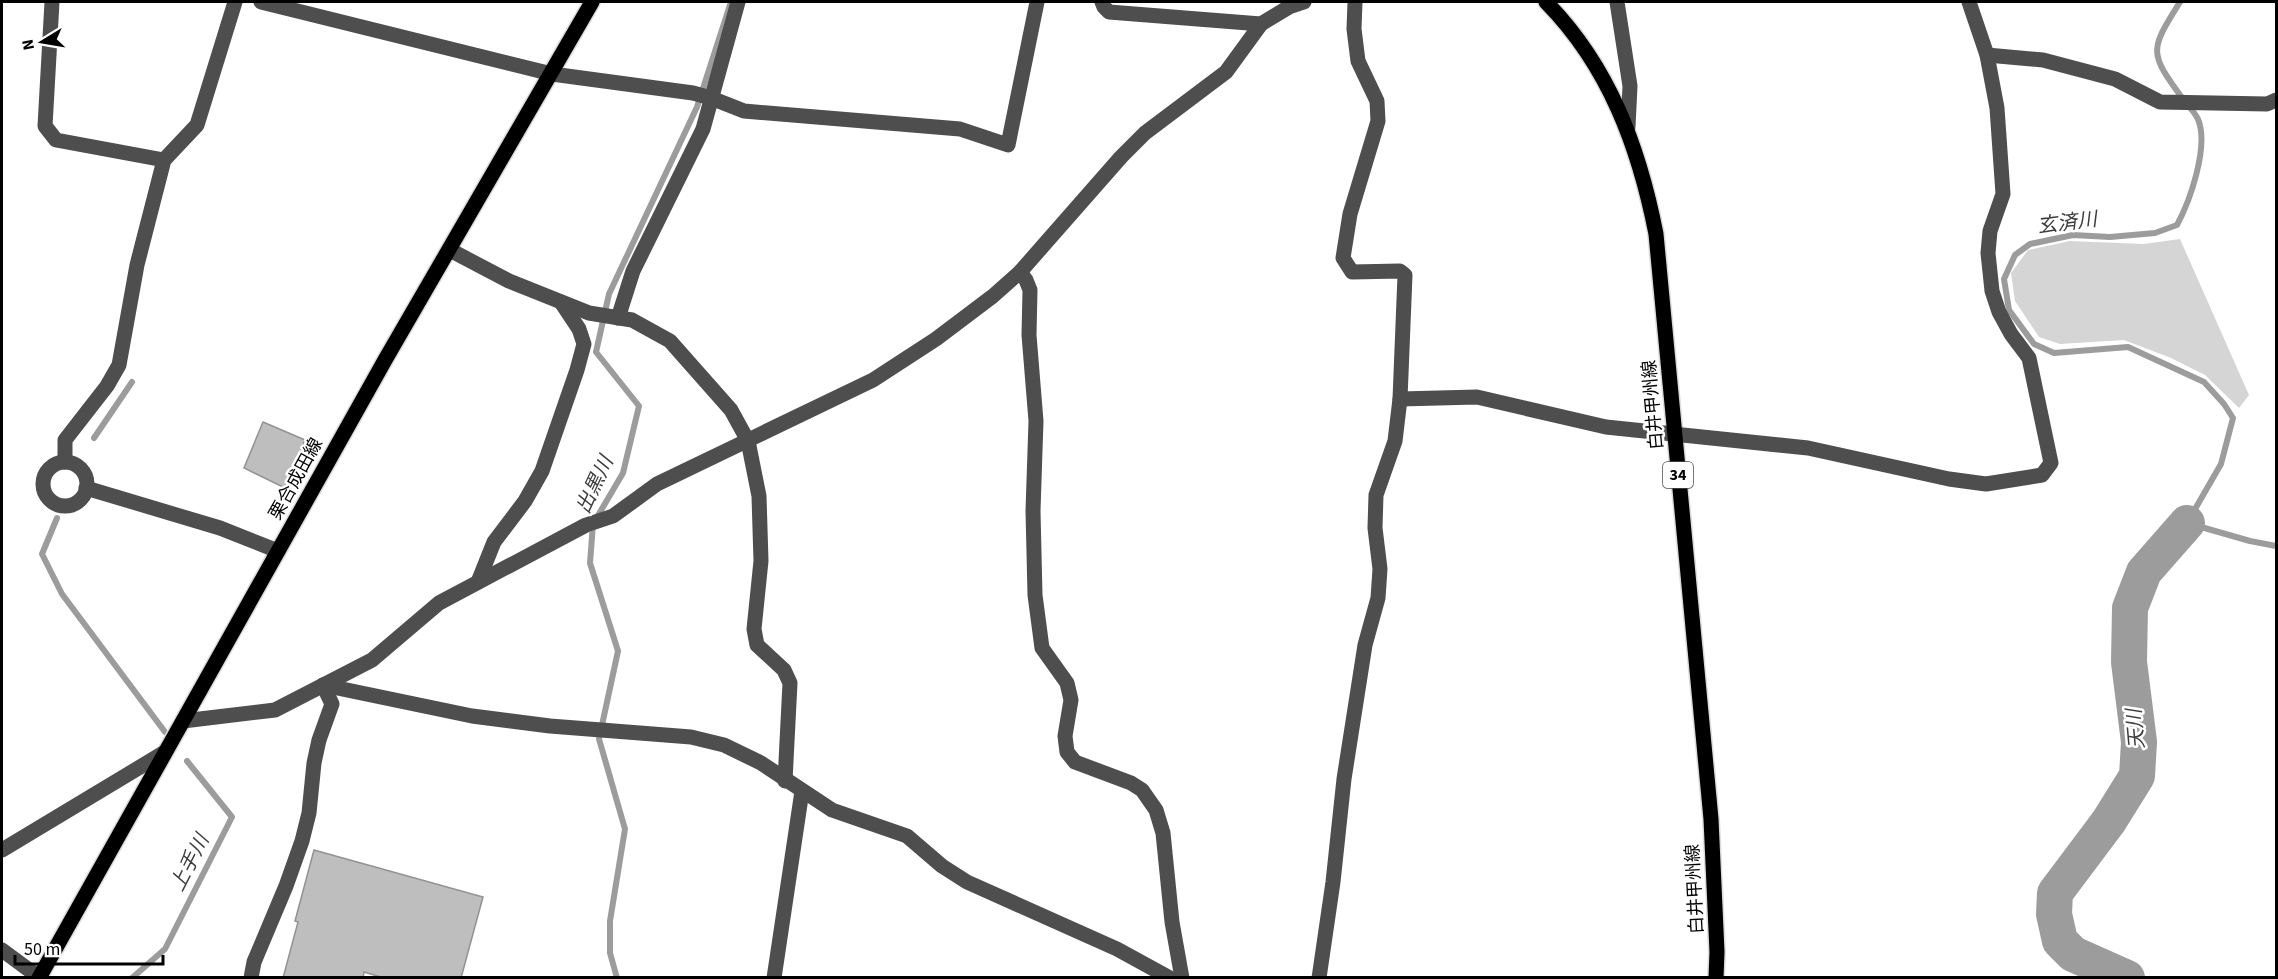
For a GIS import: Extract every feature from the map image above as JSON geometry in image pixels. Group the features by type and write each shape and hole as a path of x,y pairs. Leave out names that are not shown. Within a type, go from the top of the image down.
{"main road":[{"name":"栗合成田線","path":"39,977 278,551 592,2"},
{"name":"白井甲州線","path":"1546,2 1565,21 1598,67 1628,127 1648,191 1656,234 1711,819 1718,952 1716,978"}],"street":[{"path":"52,2 45,126 56,140 164,160"},
{"path":"65,462 65,440 107,386 119,365 136,265 164,160 197,125 235,2"},
{"path":"261,2 552,74 693,93 744,111 960,129 1008,145 1037,2"},
{"path":"618,318 633,271 703,129 738,2"},
{"path":"1102,2 1109,12 1261,24"},
{"path":"183,721 275,710 372,660 439,603 586,525 611,517 657,484 873,380 936,339 1020,273 1121,157 1145,133 1226,72 1261,24 1289,7 1304,2"},
{"path":"1318,978 1363,656 1378,598 1380,569 1375,528 1376,495 1395,441 1400,399 1405,275 1400,271 1352,272 1343,258 1350,214 1378,121 1377,101 1358,62 1354,29 1355,2"},
{"path":"1617,2 1630,86 1628,127"},
{"path":"1400,399 1478,397 1606,427 1808,448 1949,479 1986,484 2042,475 2050,463 2029,358 2011,334 1999,312 1992,291 1988,253 1990,231 2003,194 1997,108 1987,55 1970,2"},
{"path":"1987,55 2043,60 2115,79 2160,102 2266,104 2277,100"},
{"path":"450,250 509,281 591,314 632,321 670,341 731,410 748,441 759,496 761,561 754,629 757,645 784,670 790,683 786,781"},
{"path":"1020,273 1030,290 1029,335 1036,421 1033,511 1035,595 1042,648 1067,683 1071,700 1065,736 1067,752 1075,762 1131,783 1142,790 1156,810 1163,832 1172,922 1182,978"},
{"path":"478,582 494,542 525,501 542,471 577,370 584,344 579,329 561,302"},
{"path":"65,462 71,463 82,470 87,482 86,488 84,496 72,505 56,504 50,501 45,494 43,479 51,466 65,462"},
{"path":"86,488 220,528 278,551"},
{"path":"323,686 472,716 587,729 691,737 724,745 761,763 832,810 907,836 942,867 967,882 1117,949 1170,978"},
{"path":"250,978 264,937 286,886 309,813 312,775 319,740 332,704 323,686"},
{"path":"2,850 165,752"},
{"path":"774,978 802,791"},
{"path":"2,950 39,977"}],"shaded area":[{"path":"2180,239 2249,395 2239,408 2205,375 2171,358 2124,340 2060,344 2039,337 2015,301 2011,273 2028,250 2070,241 2144,244"}],"building":[{"path":"263,422 305,440 285,488 244,468"},
{"path":"314,850 483,897 461,978 384,978 364,972 363,978 283,978"}],"waterway":[{"name":"出黒川","path":"617,978 610,953 610,921 625,829 599,739 618,651 590,563 593,524 623,473 639,406 596,352 609,294 697,107 731,2"},
{"name":"玄済川","path":"2180,2 2163,31 2157,51 2164,71 2198,119 2201,146 2192,189 2177,225 2155,233 2110,237 2073,235 2030,244 2015,255 2004,279 2009,310 2034,344 2054,353 2128,347 2204,382 2233,418 2221,464 2187,523 2276,546"},
{"name":"上手川","path":"94,438 132,382"},
{"name":"上手川","path":"57,518 42,554 62,594 165,732"},
{"name":"天川","path":"2127,978 2073,954 2060,941 2054,914 2055,893 2109,821 2137,776 2139,742 2129,662 2130,608 2144,572 2187,523"},
{"name":"上手川","path":"132,978 165,949 232,817 187,761"}]}
